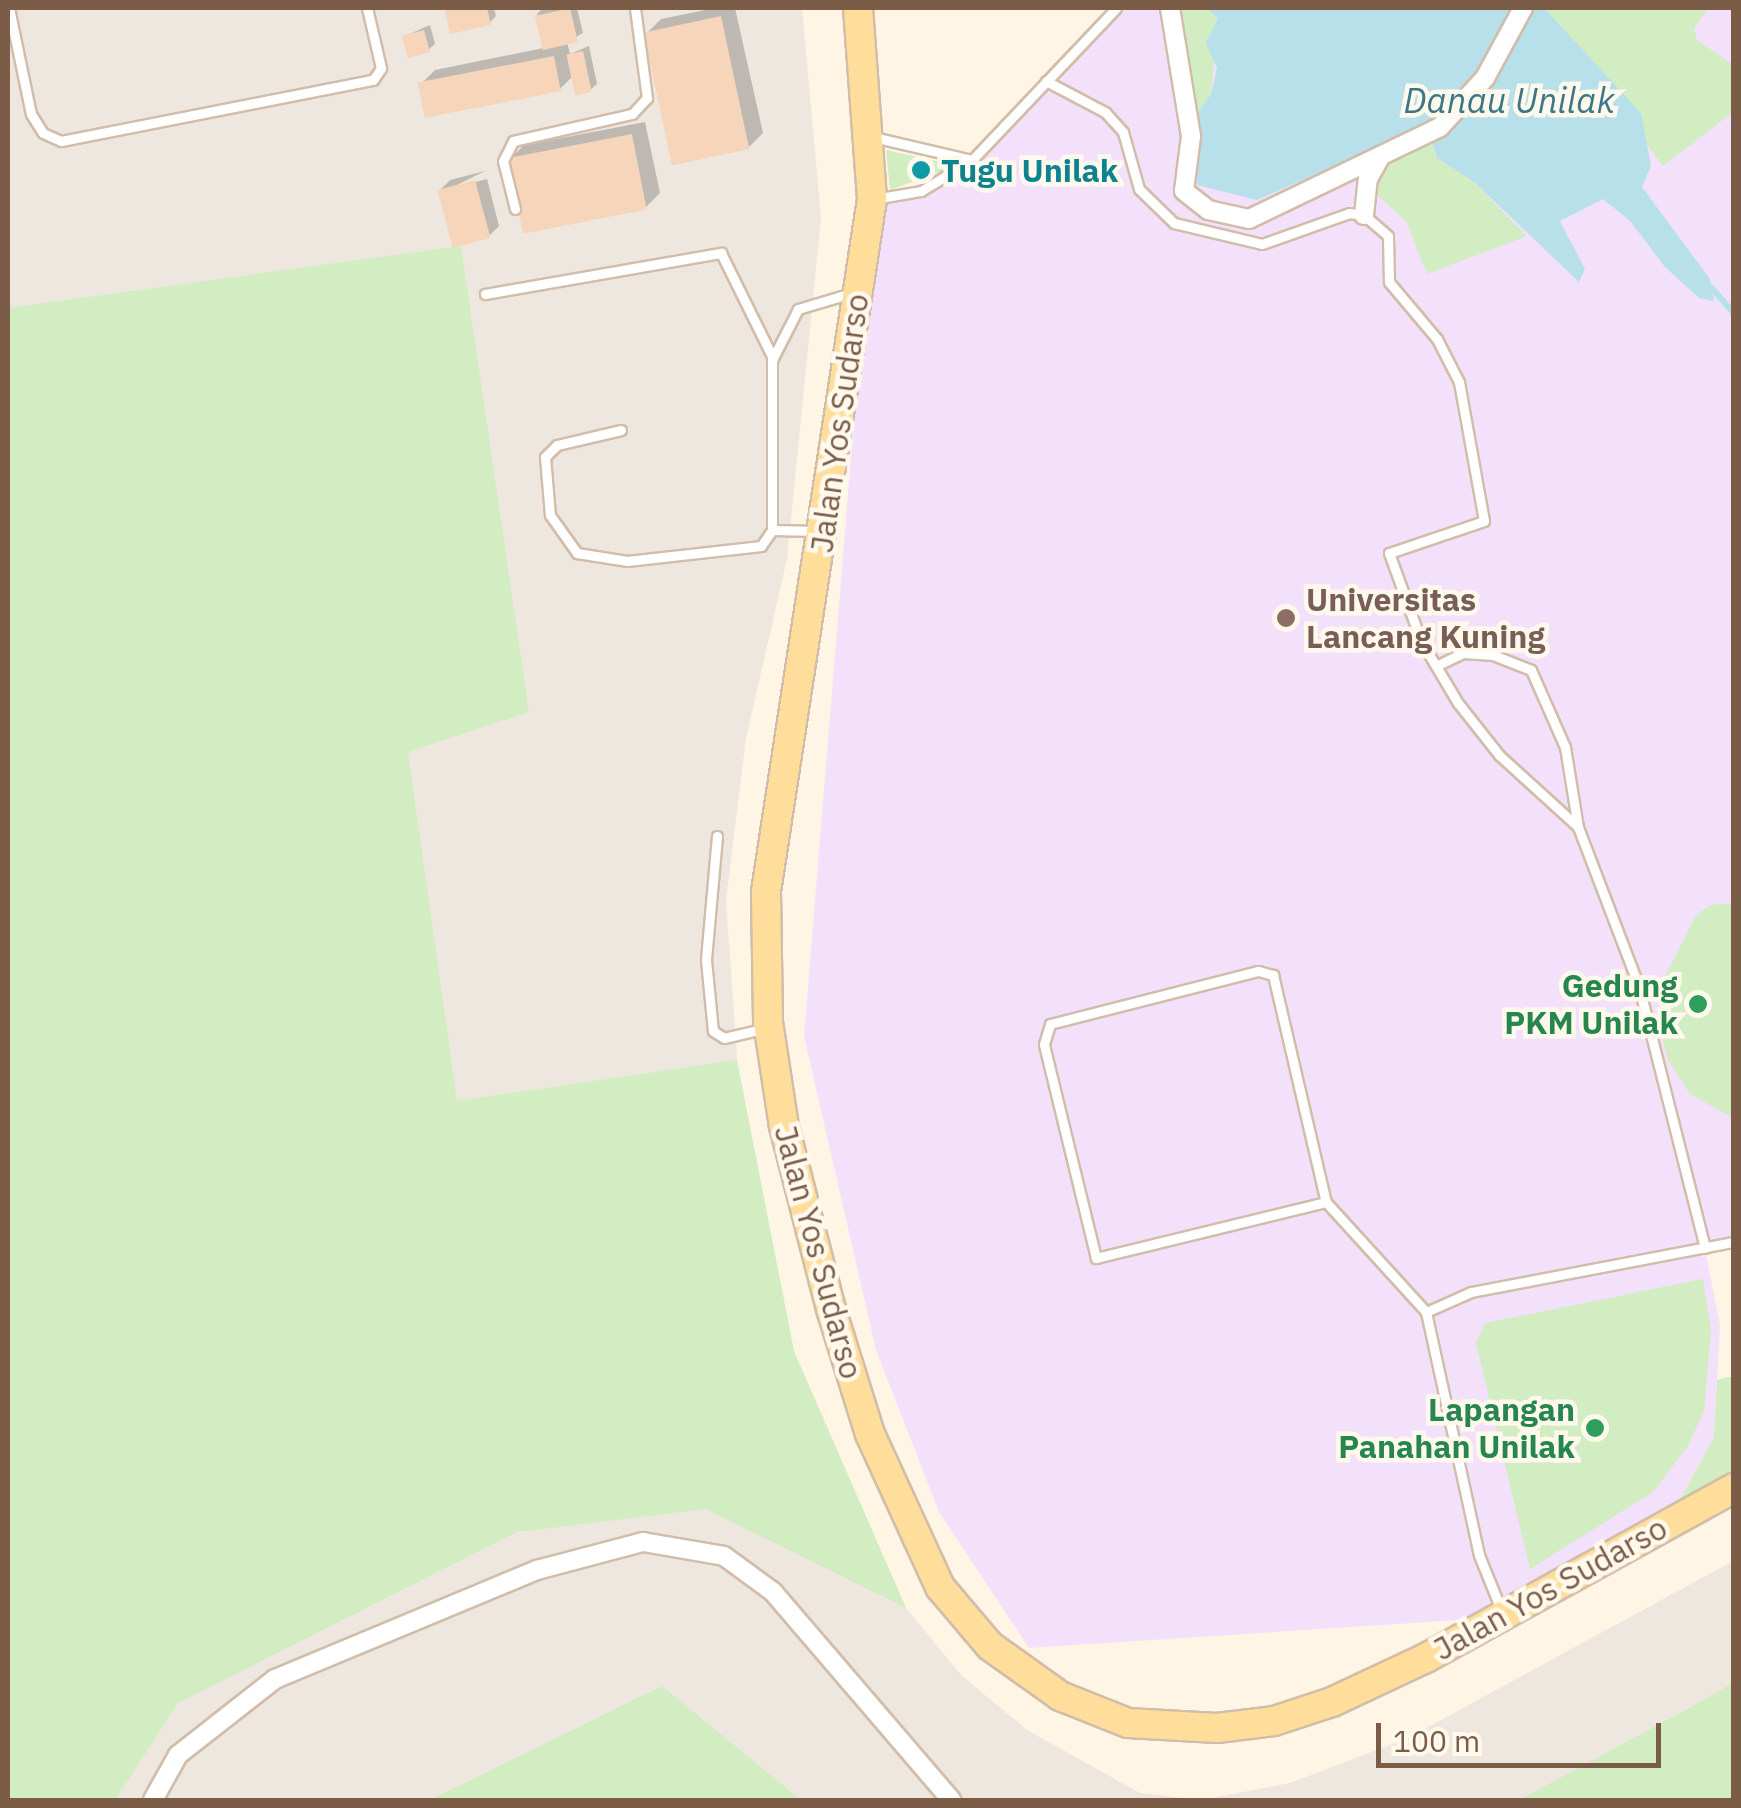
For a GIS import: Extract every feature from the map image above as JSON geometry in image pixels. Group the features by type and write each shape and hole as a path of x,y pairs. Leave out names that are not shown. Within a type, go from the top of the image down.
{"main road":[{"name":"Jalan Yos Sudarso","path":"858,8 872,199 766,892 768,1028 806,1222 870,1434 940,1588 962,1618 1026,1674 1128,1723 1217,1728 1274,1721 1332,1702 1505,1617 1626,1542 1734,1488"}],"street":[{"path":"1170,8 1191,136 1183,183 1192,202 1249,218 1424,137 1470,99 1523,8"},
{"path":"1364,214 1368,179 1379,158"},
{"path":"153,1800 178,1755 276,1679 537,1570 644,1542 724,1556 773,1592 951,1800"}],"lane":[{"path":"10,8 30,114 43,133 61,141 374,80 381,68 368,8"},
{"path":"515,209 503,160 513,141 632,114 647,98 635,8"},
{"path":"872,199 921,191 972,160 1116,8"},
{"path":"1046,81 1105,112 1123,132 1139,189 1174,223 1262,244 1349,212 1364,214 1388,236 1389,282 1437,339 1458,382 1478,469 1484,521 1389,553 1436,666 1499,755 1578,827"},
{"path":"870,137 972,160"},
{"path":"485,294 720,252 773,358"},
{"path":"621,430 557,445 545,457 550,516 577,552 626,561 742,552 761,546 772,530 773,358 798,309 858,292"},
{"path":"772,530 824,532"},
{"path":"1436,666 1462,653 1493,654 1531,670 1565,747 1578,827 1639,987 1705,1248"},
{"path":"717,836 706,960 714,1032 724,1038 768,1028"},
{"path":"1326,1202 1096,1258 1044,1044 1050,1024 1258,972 1272,975 1326,1202 1426,1312 1479,1554 1505,1617"},
{"path":"1426,1312 1471,1292 1734,1242"}],"shaded area":[{"path":"8,8 802,8 821,218 787,559 746,738 726,901 739,1084 794,1351 823,1437 906,1608 962,1676 1027,1730 1140,1793 1201,1800 8,1800"},
{"name":"Universitas Lancang Kuning","path":"1118,8 1733,8 1734,1242 1705,1249 1720,1325 1714,1437 1680,1500 1505,1617 1029,1648 939,1512 876,1350 804,1036 872,199 921,191 972,160"},
{"path":"1733,1561 1733,1800 1201,1800 1290,1783 1408,1738"}],"green space":[{"path":"1175,8 1206,8 1218,18 1211,94 1197,114"},
{"path":"1544,8 1708,8 1694,29 1697,40 1733,65 1733,112 1663,166"},
{"path":"1431,139 1437,158 1474,182 1527,236 1427,274 1406,221 1375,193 1377,165"},
{"path":"886,150 945,163 951,168 890,190"},
{"path":"461,246 529,712 408,752 457,1101 737,1060 794,1351 906,1608 706,1509 517,1532 178,1703 115,1800 8,1800 8,308"},
{"name":"Gedung PKM Unilak","path":"1734,903 1733,1118 1690,1094 1668,1060 1661,1032 1665,977 1695,917 1710,905"},
{"name":"Lapangan Panahan Unilak","path":"1703,1279 1711,1330 1704,1411 1688,1446 1653,1492 1530,1569 1476,1343 1485,1323"},
{"path":"1733,1376 1733,1475 1680,1500 1714,1437 1717,1380"},
{"path":"1733,1683 1733,1800 1519,1800 1693,1706"},
{"path":"662,1686 801,1800 430,1800"}],"water":[{"name":"Danau Unilak","path":"1206,8 1544,8 1641,113 1651,166 1642,187 1710,279 1714,301 1699,298 1665,267 1630,221 1603,199 1560,221 1585,269 1579,282 1474,182 1437,158 1430,134 1416,130 1257,200 1197,185 1197,114 1211,94 1217,68 1206,43 1218,18"}],"building":[{"path":"487,8 491,25 450,34 445,10"},
{"path":"570,8 578,42 543,50 535,16"},
{"path":"721,16 749,149 672,165 644,32"},
{"path":"424,30 430,52 408,58 402,36"},
{"path":"583,51 592,92 575,96 566,55"},
{"path":"554,56 561,91 424,118 418,83"},
{"path":"632,134 647,210 523,234 508,158"},
{"path":"475,180 491,238 453,248 437,190"}],"waterway":[{"path":"1711,287 1734,313"}],"place":[{"name":"Tugu Unilak","path":"921,170"},
{"name":"Universitas Lancang Kuning","path":"1286,618"},
{"name":"Gedung PKM Unilak","path":"1698,1004"},
{"name":"Lapangan Panahan Unilak","path":"1595,1428"}]}
